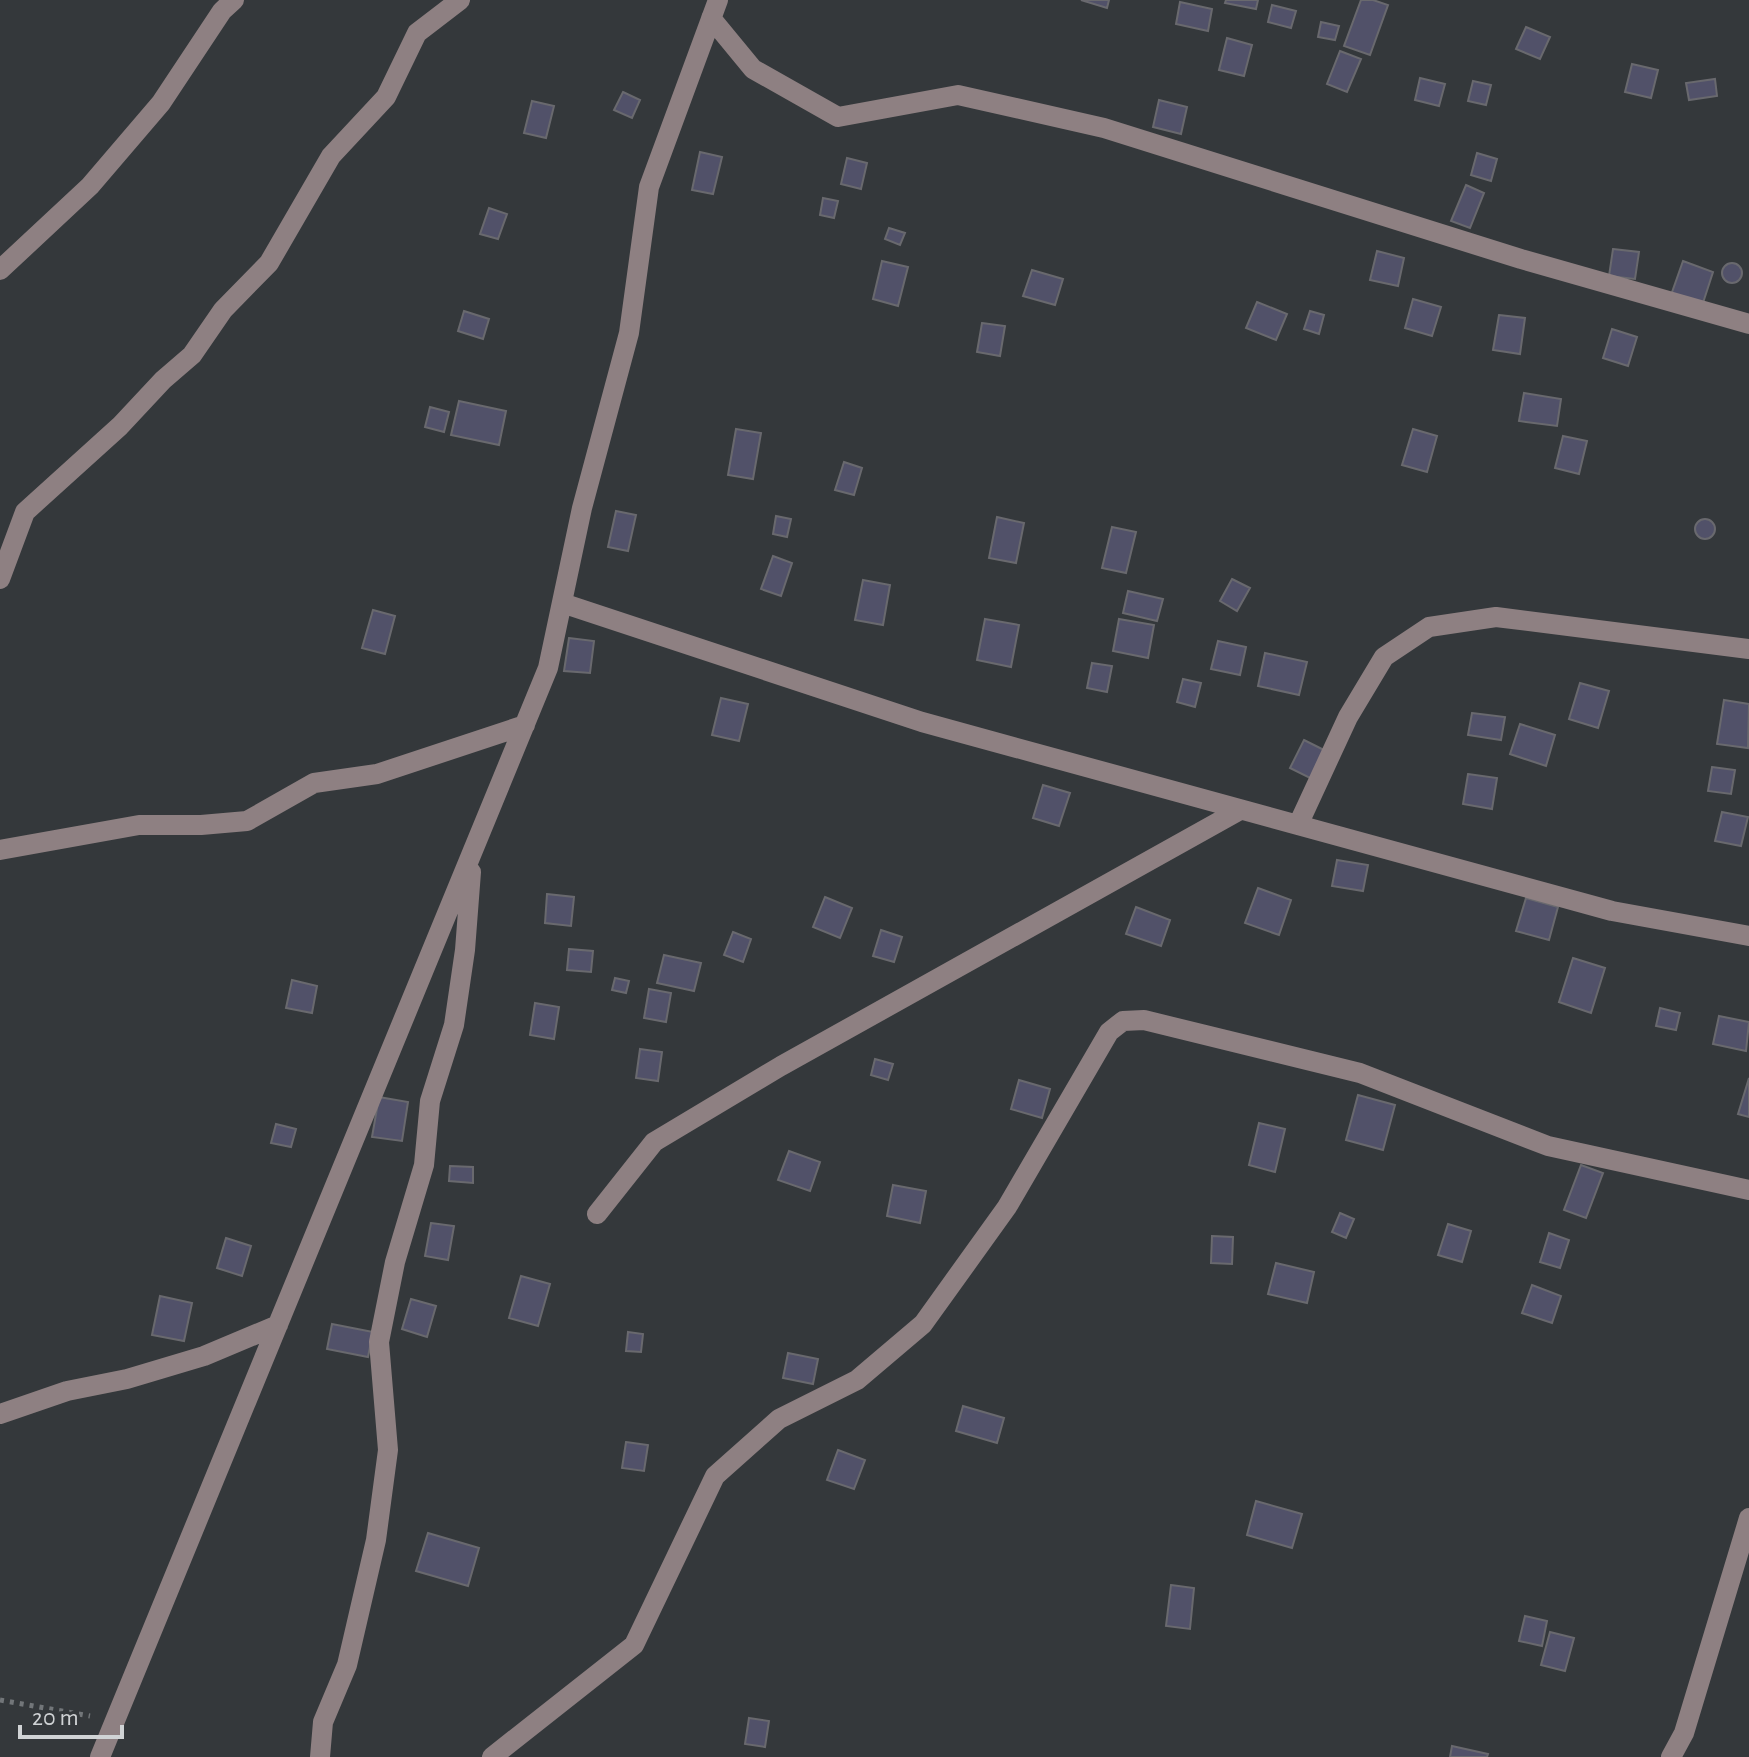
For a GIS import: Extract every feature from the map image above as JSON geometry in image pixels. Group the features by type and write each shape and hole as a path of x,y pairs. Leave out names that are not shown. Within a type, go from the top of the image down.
{"street":[{"path":"0,270 90,186 161,103 222,11 234,0"},
{"path":"0,579 25,512 120,426 163,380 192,355 223,310 269,263 331,156 386,97 417,33 460,0"},
{"path":"715,9 753,69 838,117 958,95 1104,128 1521,259 1749,324"},
{"path":"100,1757 548,668 582,508 629,333 649,187 715,9"},
{"path":"562,603 922,722 1612,911 1749,936"},
{"path":"1298,825 1348,717 1384,657 1429,627 1496,617 1749,649"},
{"path":"0,850 139,825 247,821 314,783 377,774 525,725"},
{"path":"597,1214 654,1142 781,1066 1240,810"},
{"path":"320,1757 323,1722 347,1665 376,1540 388,1450 379,1342 395,1262 424,1165 430,1101 454,1025 465,950 473,852"},
{"path":"492,1757 634,1645 715,1476 779,1419 857,1380 923,1324 1007,1207 1109,1032 1123,1021 1144,1020 1360,1073 1548,1146 1749,1190"},
{"path":"0,1414 67,1391 127,1379 204,1356 278,1325"},
{"path":"1671,1757 1684,1733 1749,1518"}],"path":[{"path":"0,1700 115,1720"}],"building":[{"path":"1081,0 1109,0 1107,8"},
{"path":"1226,0 1258,0 1256,9 1225,3"},
{"path":"1361,0 1388,5 1370,55 1344,46"},
{"path":"1180,2 1212,9 1208,31 1176,24"},
{"path":"1272,5 1296,11 1291,28 1268,22"},
{"path":"1321,22 1339,26 1335,40 1318,37"},
{"path":"1526,27 1550,37 1540,59 1516,49"},
{"path":"1227,38 1252,45 1244,76 1219,70"},
{"path":"1340,51 1361,59 1347,92 1327,84"},
{"path":"1632,64 1658,70 1651,98 1625,92"},
{"path":"1420,78 1445,84 1439,106 1415,100"},
{"path":"1715,79 1717,96 1689,100 1686,83"},
{"path":"1473,81 1491,85 1486,105 1468,101"},
{"path":"623,92 640,100 632,118 614,110"},
{"path":"1159,100 1187,107 1181,134 1153,127"},
{"path":"532,101 554,106 546,138 524,133"},
{"path":"700,152 722,157 713,194 692,190"},
{"path":"1477,153 1497,159 1491,181 1471,175"},
{"path":"847,158 867,163 861,189 841,184"},
{"path":"1466,185 1484,193 1470,228 1451,221"},
{"path":"823,198 838,201 834,218 820,215"},
{"path":"489,208 507,214 498,239 480,234"},
{"path":"889,228 905,233 900,245 885,239"},
{"path":"1613,249 1639,252 1635,279 1609,276"},
{"path":"1377,251 1404,258 1398,286 1370,280"},
{"path":"882,261 908,267 898,306 873,299"},
{"path":"1683,261 1713,272 1701,309 1670,298"},
{"path":"1732,263 1739,266 1742,273 1739,280 1732,283 1725,280 1722,273 1725,266"},
{"path":"1032,270 1063,279 1055,305 1023,296"},
{"path":"1413,299 1441,307 1432,336 1405,328"},
{"path":"1257,302 1287,314 1276,340 1246,328"},
{"path":"464,311 489,319 483,339 458,331"},
{"path":"1310,311 1324,315 1319,334 1304,329"},
{"path":"1499,315 1525,318 1520,354 1493,350"},
{"path":"982,323 1005,326 1000,356 977,352"},
{"path":"1612,329 1637,337 1628,366 1603,358"},
{"path":"1524,393 1561,399 1557,426 1519,421"},
{"path":"459,401 506,411 499,445 451,435"},
{"path":"430,407 449,412 444,432 425,427"},
{"path":"736,429 761,433 753,479 728,475"},
{"path":"1413,429 1437,436 1427,472 1402,465"},
{"path":"1563,436 1587,441 1579,474 1555,468"},
{"path":"844,462 862,468 854,495 835,490"},
{"path":"616,511 636,515 628,551 608,547"},
{"path":"776,516 791,519 787,537 773,534"},
{"path":"997,517 1024,523 1016,563 989,558"},
{"path":"1705,519 1712,522 1715,529 1712,536 1705,539 1698,536 1695,529 1698,522"},
{"path":"1112,527 1136,532 1126,573 1102,568"},
{"path":"773,556 792,563 781,596 761,589"},
{"path":"1232,579 1250,588 1237,611 1220,601"},
{"path":"863,580 890,585 883,625 855,620"},
{"path":"1128,591 1163,599 1157,621 1123,613"},
{"path":"373,610 395,616 385,654 362,648"},
{"path":"985,619 1019,625 1011,667 977,660"},
{"path":"1119,619 1154,625 1148,658 1113,651"},
{"path":"569,638 594,641 590,673 564,671"},
{"path":"1218,641 1246,647 1240,675 1211,669"},
{"path":"1265,653 1307,662 1299,695 1258,686"},
{"path":"1092,663 1112,666 1107,692 1087,688"},
{"path":"1183,679 1201,683 1195,707 1177,702"},
{"path":"1580,683 1609,691 1598,728 1569,719"},
{"path":"721,698 748,704 739,741 712,735"},
{"path":"1724,700 1749,704 1748,748 1717,744"},
{"path":"1472,713 1505,717 1501,740 1468,735"},
{"path":"1520,724 1555,735 1546,766 1510,754"},
{"path":"1304,740 1326,751 1312,779 1290,768"},
{"path":"1712,767 1735,770 1731,794 1708,791"},
{"path":"1468,774 1497,778 1492,809 1463,804"},
{"path":"1043,785 1070,793 1059,826 1033,818"},
{"path":"1722,812 1748,817 1741,846 1715,841"},
{"path":"1337,860 1368,865 1363,891 1332,886"},
{"path":"1258,888 1291,900 1279,935 1245,923"},
{"path":"547,894 574,897 571,926 545,923"},
{"path":"825,897 852,908 840,938 813,927"},
{"path":"1526,898 1558,907 1549,940 1516,931"},
{"path":"1136,907 1170,920 1161,946 1126,934"},
{"path":"881,930 902,937 894,962 873,956"},
{"path":"733,932 751,939 743,962 724,955"},
{"path":"569,949 593,951 591,972 567,970"},
{"path":"664,955 701,963 694,991 657,983"},
{"path":"1573,958 1605,968 1591,1013 1559,1002"},
{"path":"615,978 629,981 626,993 612,990"},
{"path":"292,980 317,986 312,1013 286,1008"},
{"path":"649,989 671,993 666,1022 644,1018"},
{"path":"535,1003 559,1007 554,1039 530,1035"},
{"path":"1660,1008 1680,1013 1676,1030 1656,1026"},
{"path":"1719,1016 1749,1022 1746,1051 1713,1044"},
{"path":"640,1049 662,1052 658,1081 636,1078"},
{"path":"875,1059 893,1064 888,1080 871,1075"},
{"path":"1749,1078 1749,1117 1738,1114"},
{"path":"1019,1080 1050,1089 1042,1118 1011,1109"},
{"path":"1358,1095 1395,1105 1383,1150 1346,1140"},
{"path":"379,1097 408,1102 402,1141 372,1137"},
{"path":"1259,1123 1285,1129 1275,1172 1249,1165"},
{"path":"276,1124 296,1129 291,1147 271,1143"},
{"path":"789,1151 820,1162 810,1191 778,1180"},
{"path":"1581,1165 1603,1173 1586,1218 1564,1210"},
{"path":"450,1166 473,1167 473,1183 449,1181"},
{"path":"893,1185 926,1191 920,1223 887,1216"},
{"path":"1340,1213 1354,1219 1346,1238 1332,1232"},
{"path":"431,1223 454,1226 448,1260 425,1256"},
{"path":"1448,1224 1471,1231 1462,1262 1438,1255"},
{"path":"1549,1233 1569,1240 1560,1268 1540,1262"},
{"path":"1212,1236 1233,1237 1232,1264 1211,1263"},
{"path":"226,1238 251,1246 242,1276 217,1268"},
{"path":"1276,1263 1314,1272 1307,1303 1268,1294"},
{"path":"521,1276 550,1284 538,1326 509,1318"},
{"path":"1532,1285 1561,1296 1552,1323 1522,1313"},
{"path":"160,1296 192,1303 184,1341 152,1335"},
{"path":"411,1299 436,1306 427,1337 402,1329"},
{"path":"332,1324 373,1332 368,1357 327,1349"},
{"path":"628,1332 643,1334 641,1352 626,1351"},
{"path":"788,1353 818,1359 813,1384 783,1378"},
{"path":"963,1406 1004,1418 997,1443 956,1431"},
{"path":"626,1442 648,1445 644,1471 622,1468"},
{"path":"838,1450 865,1460 854,1489 827,1480"},
{"path":"1256,1501 1302,1514 1292,1548 1247,1535"},
{"path":"428,1533 479,1548 468,1586 416,1571"},
{"path":"1171,1585 1194,1588 1190,1629 1166,1626"},
{"path":"1525,1616 1547,1621 1542,1646 1519,1641"},
{"path":"1550,1632 1574,1638 1565,1671 1541,1665"},
{"path":"749,1718 769,1721 765,1747 745,1744"},
{"path":"1452,1746 1488,1754 1487,1757 1450,1757"}]}
